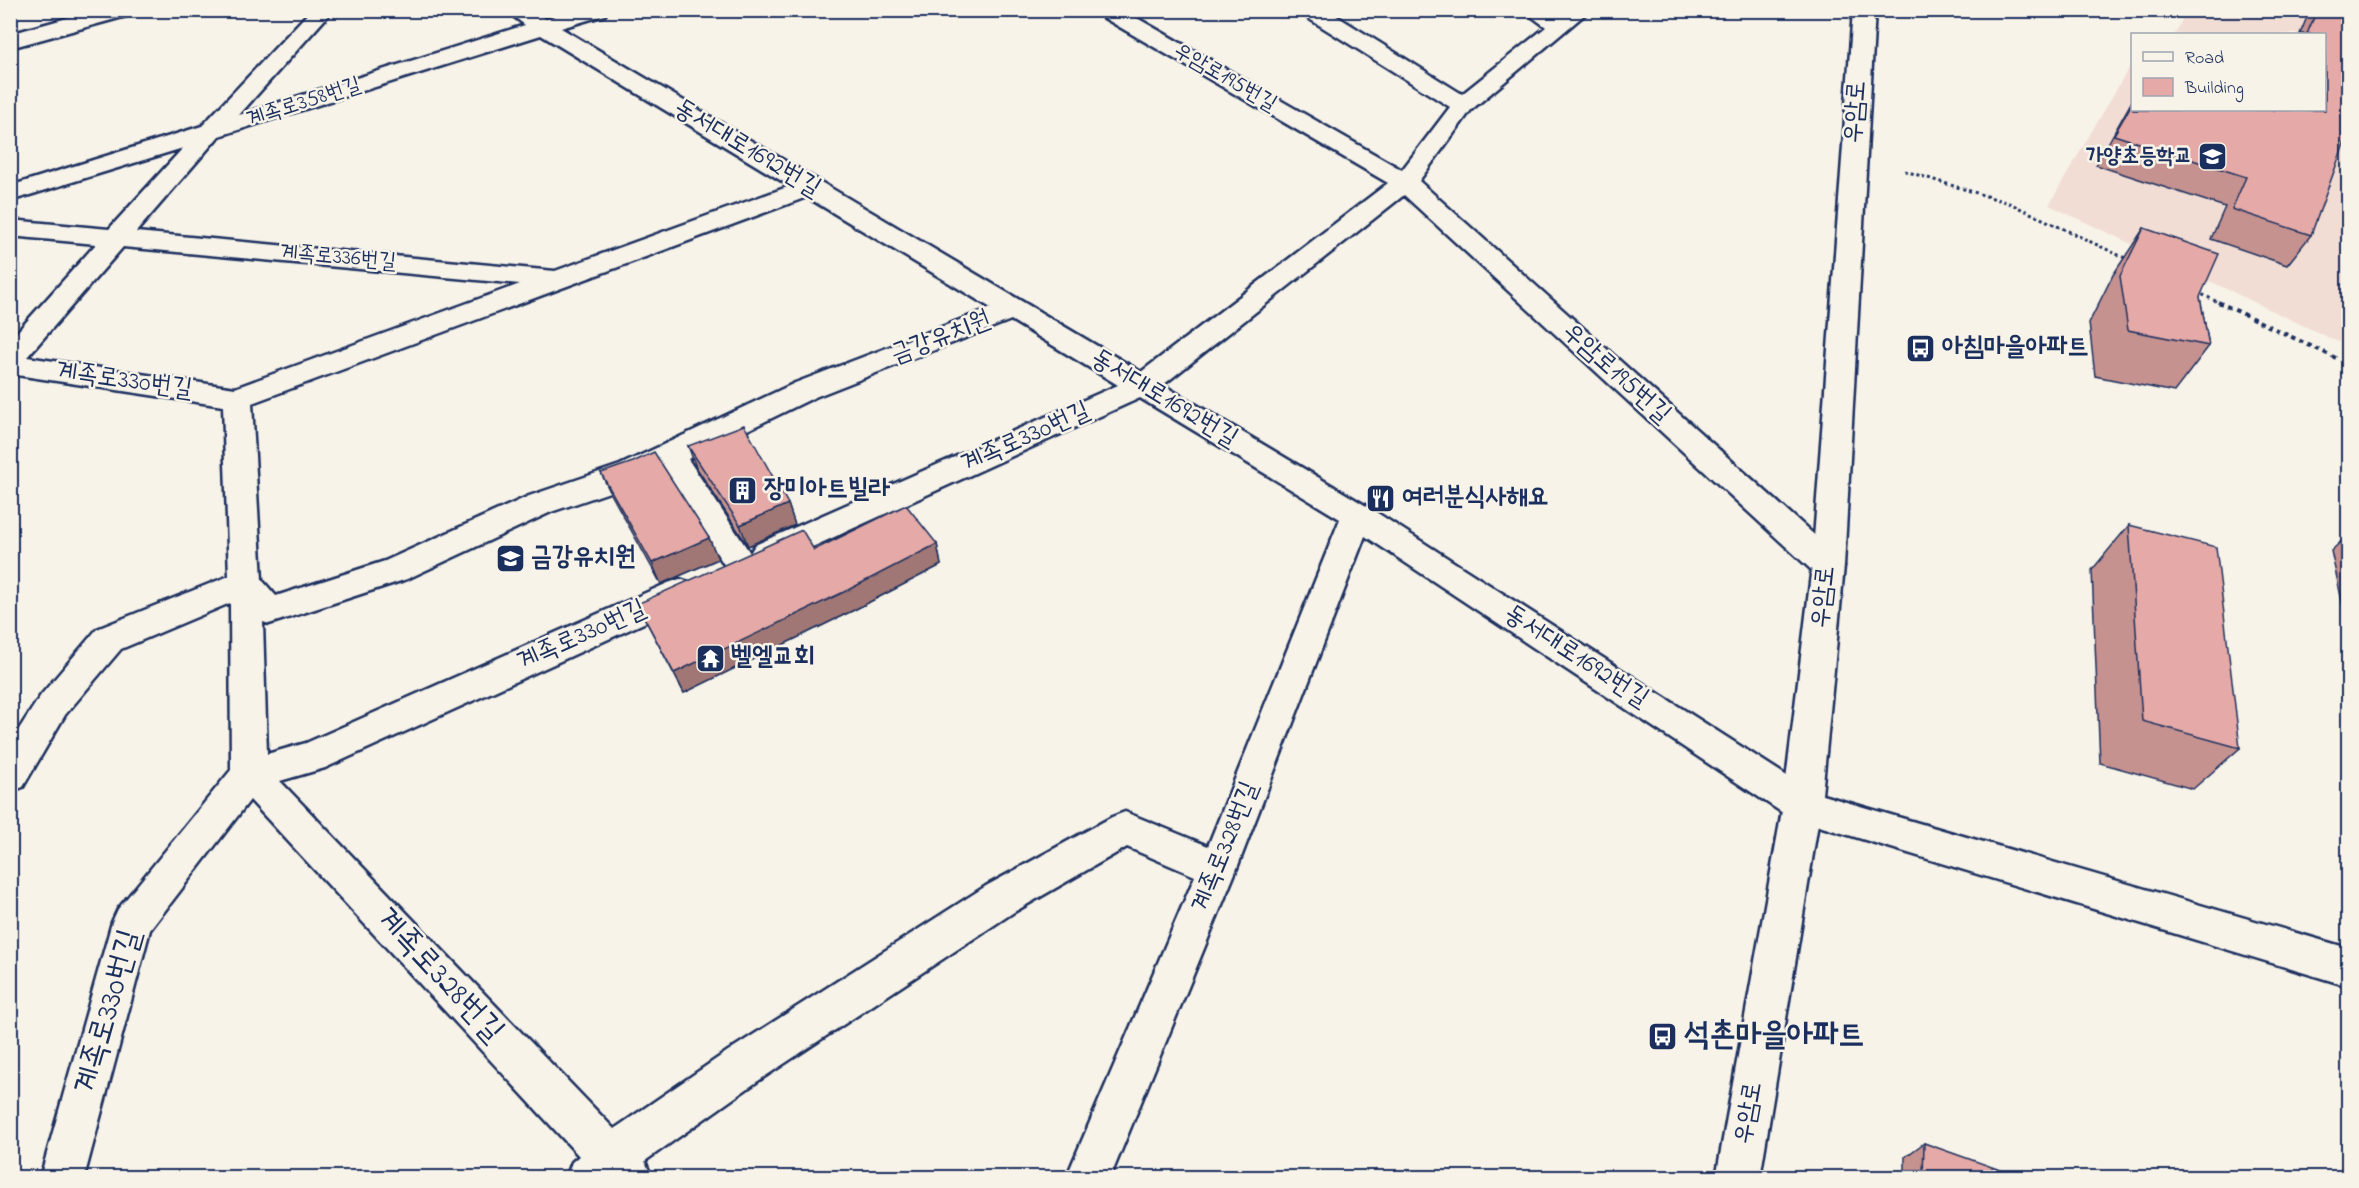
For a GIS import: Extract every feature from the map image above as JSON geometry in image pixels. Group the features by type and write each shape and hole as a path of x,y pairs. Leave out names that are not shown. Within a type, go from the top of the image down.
{"street":[{"path":"10,41 122,10"},
{"path":"10,358 208,134 323,10"},
{"name":"동서대로1692번길","path":"515,10 1357,515 1802,805 2349,967"},
{"name":"계족로358번길","path":"10,194 208,134 597,10"},
{"name":"우암로195번길","path":"1107,10 1405,182 1828,566"},
{"path":"1311,10 1463,105"},
{"path":"1533,10 1561,26"},
{"path":"1142,386 1405,182 1463,105 1580,10"},
{"name":"우암로","path":"1738,1178 1802,805 1828,566 1864,10"},
{"name":"계족로330번길","path":"10,364 237,398 810,187"},
{"name":"계족로336번길","path":"10,228 561,280"},
{"name":"금강유치원","path":"246,583 269,611 396,570 540,504 631,473 805,390 1014,309"},
{"name":"계족로330번길","path":"62,1178 132,922 249,774 312,758 1142,386"},
{"path":"237,398 246,583 249,774"},
{"path":"669,454 741,565"},
{"name":"계족로328번길","path":"1088,1178 1218,868 1357,515"},
{"path":"10,776 53,705 109,639 246,583"},
{"name":"계족로328번길","path":"249,774 610,1171"},
{"path":"610,1171 743,1066 1000,899 1125,830 1218,868"}],"path":[{"path":"1905,171 2009,203 2136,263"},
{"path":"2188,288 2336,358 2349,361"}],"shaded area":[{"name":"가양초등학교","path":"2186,11 2348,11 2348,343 2336,341 2049,205 2130,66 2131,111 2326,111 2326,33 2175,33"}],"building":[{"path":"2317,10 2349,10 2349,130 2311,235 2232,209 2246,177 2114,135 2131,105 2131,111 2326,111 2326,33 2307,33"},
{"path":"2144,228 2219,254 2200,297 2209,346 2128,330 2120,276"},
{"name":"장미아트빌라","path":"744,425 788,504 740,525 688,446"},
{"path":"654,452 709,538 652,563 601,473"},
{"path":"906,505 937,544 848,590 674,673 637,604 802,530 814,550"},
{"path":"2129,525 2216,547 2240,748 2142,721"},
{"path":"1924,1143 2009,1173 2009,1178 1923,1178"}],"place":[{"name":"가양초등학교","path":"2213,157"},
{"name":"아침마을아파트","path":"1921,348"},
{"name":"장미아트빌라","path":"743,490"},
{"name":"여러분식사해요","path":"1381,498"},
{"name":"금강유치원","path":"510,558"},
{"name":"벨엘교회","path":"710,658"},
{"name":"석촌마을아파트","path":"1663,1036"}]}
